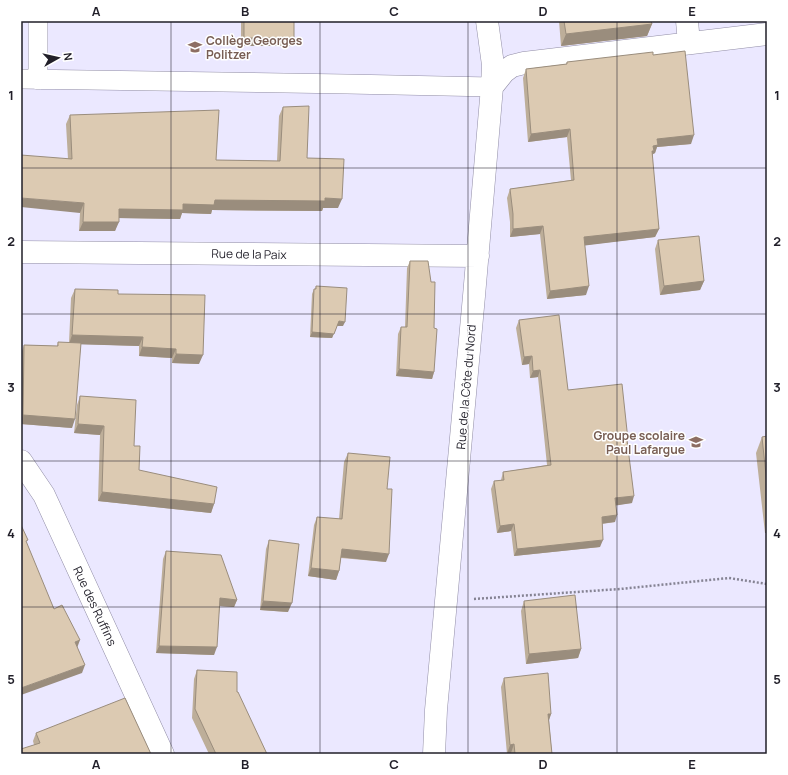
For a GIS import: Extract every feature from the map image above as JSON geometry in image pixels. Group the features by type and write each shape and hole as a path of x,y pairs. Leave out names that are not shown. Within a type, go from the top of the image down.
{"street":[{"name":"Rue de la Côte du Nord","path":"434,754 436,710 492,87 493,65 487,21"},
{"path":"687,21 689,43"},
{"path":"492,87 504,72 512,66 532,62 767,34"},
{"name":"Rue de la Paix","path":"21,252 478,256"},
{"name":"Rue des Ruffins","path":"21,461 44,495 163,754"}],"lane":[{"path":"38,21 30,80 492,87"}],"path":[{"path":"446,602 729,578 767,584"}],"building":[{"path":"244,21 294,21 294,38 244,38"},
{"path":"564,21 651,21 652,24 566,34"},
{"path":"685,51 694,135 657,139 658,145 653,146 654,151 652,151 659,229 584,237 589,286 550,291 543,226 513,229 510,189 574,180 570,129 531,134 526,69 567,64 567,62 653,52 653,55"},
{"path":"309,106 307,158 344,159 342,199 325,198 325,201 215,200 214,205 183,204 183,210 119,209 119,222 83,222 84,203 21,198 21,155 72,159 70,115 219,110 216,160 280,161 283,107"},
{"path":"699,236 704,281 664,286 658,240"},
{"path":"410,261 428,261 431,282 435,282 434,328 437,329 434,372 399,369 401,327 407,327"},
{"path":"316,286 347,288 345,322 339,321 334,334 312,332 314,289 316,289"},
{"path":"75,289 118,290 118,294 205,295 203,355 176,354 176,349 142,347 143,337 72,335"},
{"path":"559,315 568,390 622,384 634,496 615,498 617,515 602,517 603,540 517,549 514,524 500,526 494,481 504,480 503,472 551,465 540,370 533,371 532,356 524,357 519,320"},
{"path":"58,342 81,343 75,419 23,415 24,345 58,346"},
{"path":"80,396 136,400 134,446 140,446 139,470 217,487 214,504 102,492 104,426 78,424"},
{"path":"767,436 767,485 762,437"},
{"path":"348,453 390,457 387,489 392,489 389,554 342,549 339,571 311,568 317,517 342,519"},
{"path":"21,525 54,609 62,605 80,640 75,642 85,665 21,688"},
{"path":"269,540 299,544 292,603 263,601"},
{"path":"166,551 221,555 237,600 220,598 217,647 159,646"},
{"path":"575,595 581,649 529,654 524,601"},
{"path":"197,670 237,672 237,692 267,754 216,754 195,709"},
{"path":"548,673 551,714 548,714 552,754 515,754 514,744 510,745 504,678"},
{"path":"125,698 151,754 21,754 21,749 40,743 36,733"}],"place":[{"name":"Collège Georges Politzer","path":"195,47"},
{"name":"Groupe scolaire Paul Lafargue","path":"696,442"}]}
